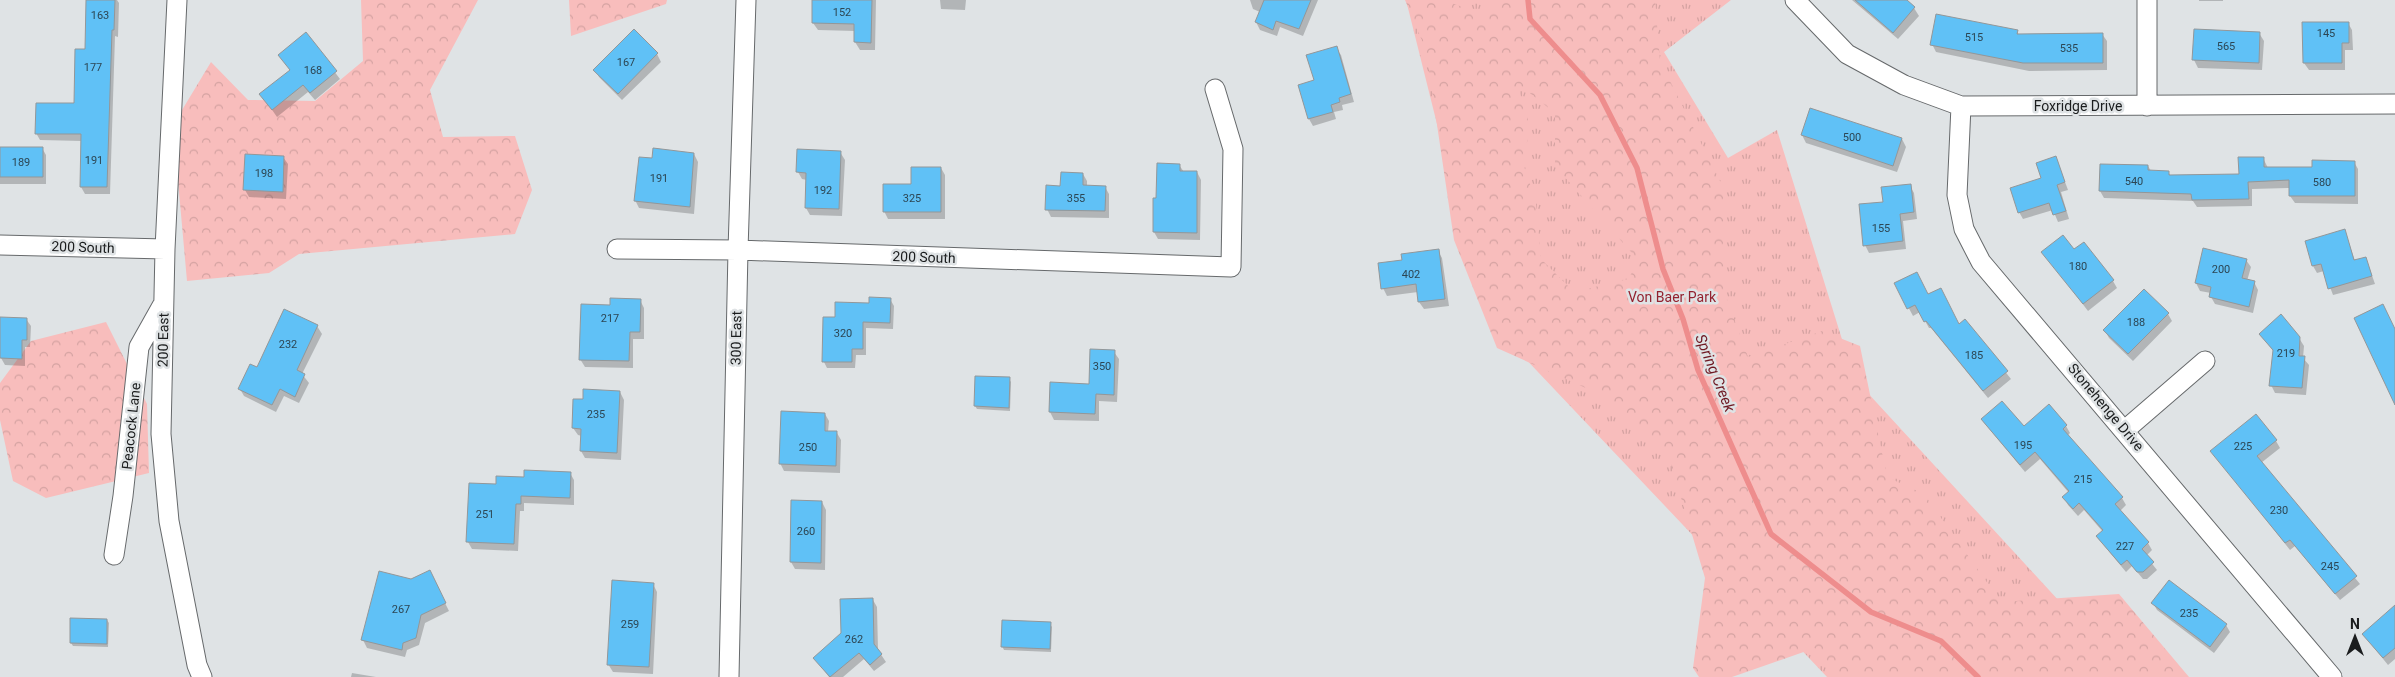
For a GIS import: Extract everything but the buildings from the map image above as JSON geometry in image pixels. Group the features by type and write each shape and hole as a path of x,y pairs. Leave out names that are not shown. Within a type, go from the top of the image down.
{"street":[{"name":"200 East","path":"177,0 165,249 161,434 169,521 197,665 202,677"},
{"name":"300 East","path":"729,677 738,250 746,0"},
{"name":"Foxridge Drive","path":"1795,0 1847,54 1904,85 1961,106 2395,104"},
{"path":"2147,0 2147,106"},
{"name":"200 South","path":"617,249 738,250 1231,267 1233,149 1215,89"},
{"name":"Stonehenge Drive","path":"1961,106 1957,196 1964,229 1981,262 2332,677"},
{"name":"200 South","path":"0,245 165,249"},
{"name":"Peacock Lane","path":"114,555 123,496 139,347 164,303"},
{"path":"2125,430 2205,361"}],"green space":[{"path":"361,0 478,0 430,90 443,137 515,136 532,190 515,234 299,254 269,273 187,281 173,125 211,62 248,100 315,101 363,61"},
{"path":"569,0 667,0 666,4 571,36"},
{"name":"Von Baer Park","path":"1405,0 1451,0 1454,4 1489,16 1498,0 1655,0 1660,61 1723,187 1724,291 1748,357 1822,331 1860,346 1887,477 1924,494 2001,602 2119,594 2189,677 1842,677 1815,648 1732,677 1699,677 1693,668 1705,578 1668,454 1608,398 1497,348 1454,240 1426,50","holes":["1517,83 1555,113 1555,166 1639,261 1628,279 1574,292 1541,259 1536,203 1523,163 1530,127"]},
{"name":"Von Baer Park","path":"1406,0 1731,0 1664,52 1728,158 1777,130 1854,378 2129,677 1827,677 1485,316"},
{"path":"106,322 147,404 149,473 46,498 13,481 0,420 0,383 31,341"}],"waterway":[{"name":"Spring Creek","path":"1528,0 1530,19 1600,95 1637,168 1663,269 1683,319 1698,370 1771,534 1871,612 1941,641 1978,677"}]}
